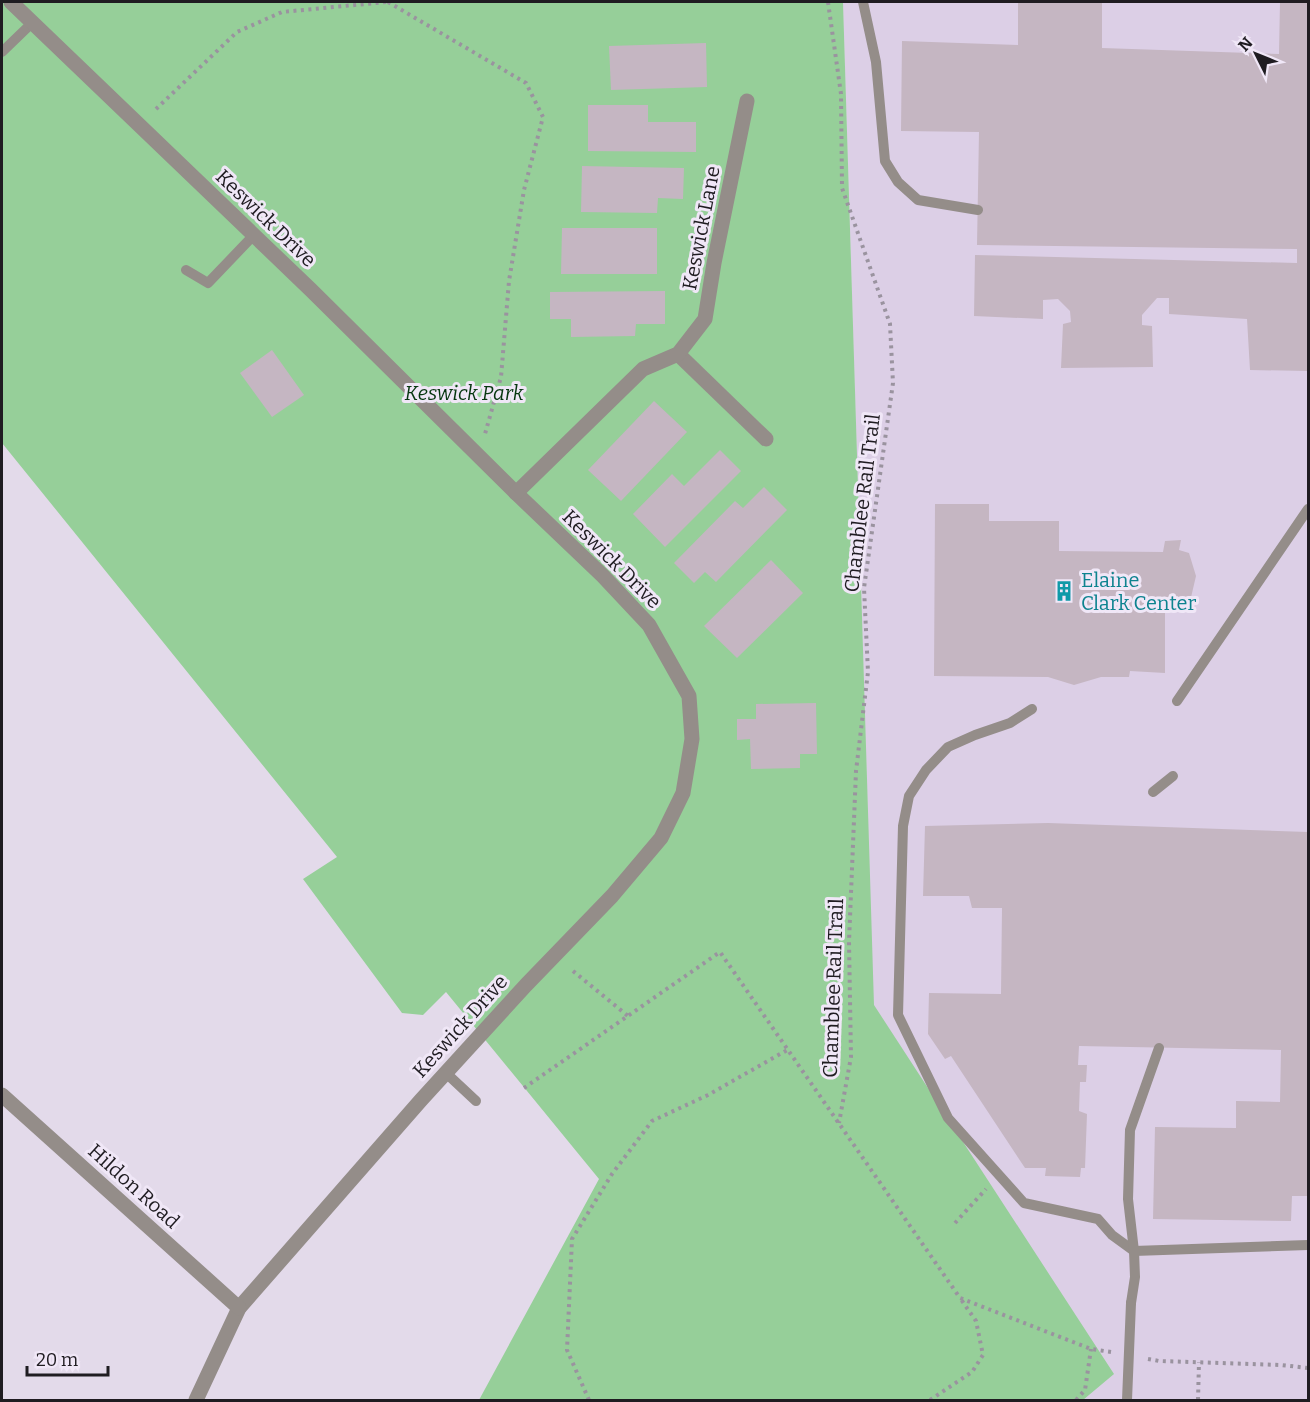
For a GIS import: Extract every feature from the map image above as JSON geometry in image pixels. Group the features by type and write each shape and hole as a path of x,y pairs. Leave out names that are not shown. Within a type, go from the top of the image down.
{"street":[{"name":"Keswick Drive","path":"11,2 603,576 649,625 689,696 692,739 683,793 661,837 612,896 446,1072 239,1308 196,1401"},
{"name":"Keswick Lane","path":"516,493 643,369 678,354 705,320 714,263 747,101"},
{"path":"678,354 766,439"},
{"name":"Hildon Road","path":"2,1095 239,1308"}],"lane":[{"path":"863,2 876,62 885,160 898,182 918,200 978,210"},
{"path":"2,52 32,23"},
{"path":"186,270 208,283 253,236"},
{"path":"1177,702 1308,508"},
{"path":"1032,709 1010,723 948,747 926,770 909,796 903,826 898,1015 948,1118 1024,1203 1098,1219 1112,1235 1134,1251 1308,1245"},
{"path":"1153,792 1173,776"},
{"path":"1127,1401 1131,1303 1135,1277 1128,1199 1130,1130 1159,1048"},
{"path":"446,1072 476,1101"}],"path":[{"path":"156,109 237,32 282,12 387,2 526,83 543,117 524,190 509,282 501,377 485,434"},
{"name":"Chamblee Rail Trail","path":"828,2 841,94 842,188 890,324 893,383 864,588 868,672 856,771 849,942 850,1057 839,1123"},
{"name":"Chamblee Rail Trail","path":"524,1088 720,952 976,1321 983,1355 972,1372 930,1401"},
{"path":"573,971 628,1016"},
{"path":"589,1401 567,1350 572,1239 612,1174 652,1121 708,1095 789,1049"},
{"path":"955,1224 986,1189"},
{"path":"960,1298 1091,1349 1113,1353"},
{"path":"1076,1401 1085,1390 1091,1349"},
{"path":"1148,1359 1308,1368"},
{"path":"1198,1401 1199,1362"}],"shaded area":[{"path":"843,2 1308,2 1308,1400 1078,1400 862,1129 868,817"}],"green space":[{"name":"Keswick Park","path":"2,2 843,2 874,1005 1114,1374 1083,1400 479,1400 599,1179 446,992 423,1015 402,1013 303,879 337,857 2,443"}],"building":[{"path":"1018,2 1102,2 1102,48 1279,54 1280,2 1308,2 1308,371 1250,370 1247,319 1169,314 1169,298 1157,298 1142,315 1142,325 1152,326 1153,367 1061,368 1063,324 1071,322 1070,311 1058,299 1043,300 1043,319 974,316 975,255 1297,263 1297,249 977,245 979,132 901,131 902,41 1018,45"},
{"path":"706,43 707,87 611,90 609,46"},
{"path":"588,105 648,105 648,122 696,122 696,152 588,151"},
{"path":"582,166 684,168 683,199 658,198 657,213 581,212"},
{"path":"562,228 657,228 657,274 561,274"},
{"path":"665,291 665,324 636,324 635,336 571,337 571,319 550,319 550,292"},
{"path":"272,350 304,395 272,417 240,373"},
{"path":"654,401 687,432 621,501 588,470"},
{"path":"720,450 741,471 665,547 633,514 672,474 684,486"},
{"path":"764,487 787,510 716,582 705,572 694,583 674,563 735,501 743,508"},
{"name":"Elaine Clark Center","path":"935,504 989,504 989,521 1059,521 1059,551 1163,552 1165,541 1181,540 1179,550 1189,553 1196,576 1189,606 1165,605 1165,673 1130,671 1129,677 1101,677 1074,685 1048,677 934,676"},
{"path":"771,560 803,593 737,658 704,626"},
{"path":"816,703 817,754 800,754 800,768 751,769 750,739 737,740 737,719 756,719 756,704"},
{"path":"1048,823 1308,832 1308,1196 1292,1196 1291,1221 1153,1219 1155,1127 1236,1128 1236,1101 1280,1102 1281,1050 1079,1046 1078,1065 1087,1065 1086,1082 1080,1082 1079,1111 1087,1114 1085,1168 1081,1168 1080,1177 1045,1176 1046,1168 1025,1168 951,1056 945,1059 928,1034 929,993 1001,994 1002,908 972,908 969,896 923,896 925,826"}],"place":[{"name":"Elaine Clark Center","path":"1064,591"}]}
